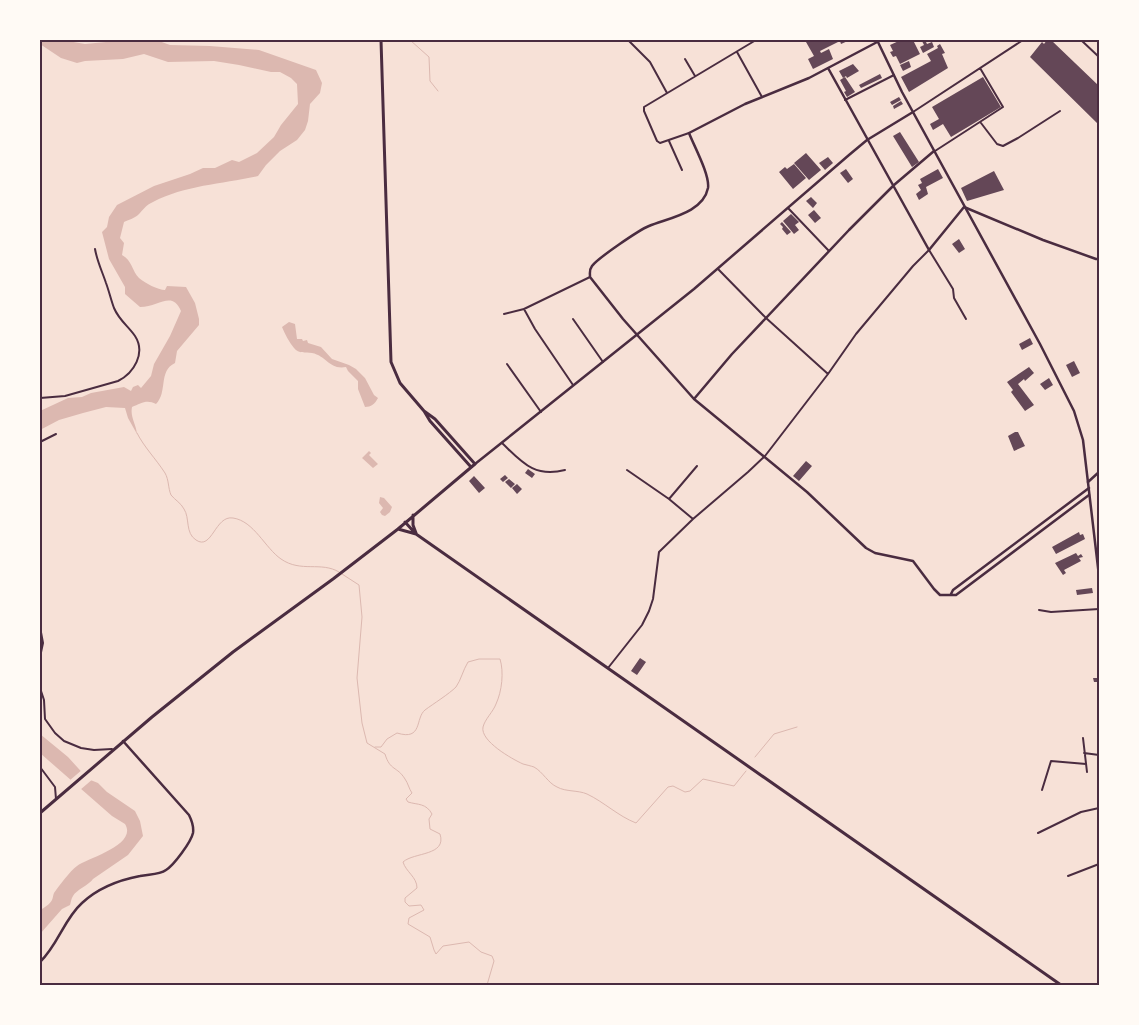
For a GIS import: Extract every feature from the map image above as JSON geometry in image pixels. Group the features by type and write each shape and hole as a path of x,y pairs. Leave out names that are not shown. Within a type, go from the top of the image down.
{"main road":[{"path":"381,40 392,362 394,372 430,421 470,467"},
{"path":"40,813 112,749 240,647 334,579 398,529 475,464 435,419 424,411"},
{"path":"413,515 412,525 416,534"},
{"path":"405,522 410,531"},
{"path":"405,522 416,534"},
{"path":"398,529 416,534 1061,985"}],"street":[{"path":"628,40 650,62 667,93"},
{"path":"747,40 750,44"},
{"path":"756,40 645,106 644,111 657,141 664,143 689,133 745,104 809,78 879,41 913,112 1074,410 1083,440 1099,576"},
{"path":"475,464 718,269 787,207 867,140 1022,40"},
{"path":"1081,40 1099,57"},
{"path":"737,52 762,97"},
{"path":"685,58 695,76"},
{"path":"828,68 929,250 953,289 954,298 966,320"},
{"path":"694,399 732,354 894,185 935,150 1003,107 980,68"},
{"path":"845,100 894,75"},
{"path":"980,123 997,144 1003,146 1060,111"},
{"path":"689,133 707,177 708,185 705,196 692,208 677,217 649,226 628,238 594,263 590,270 590,277 637,335 694,399 807,492 866,548 875,553 913,561 938,594 944,596 956,595 1090,495"},
{"path":"668,141 682,170"},
{"path":"787,207 829,251"},
{"path":"608,668 642,625 649,611 653,600 659,552 693,519 765,456 856,334 964,207"},
{"path":"964,207 1043,240 1099,259"},
{"path":"40,398 65,396 118,381 125,378 136,363 139,349 138,342 120,320 114,308 95,250"},
{"path":"718,269 766,318 828,374"},
{"path":"504,314 524,309 590,277"},
{"path":"524,309 545,344 574,385"},
{"path":"573,320 603,362"},
{"path":"507,364 541,412"},
{"path":"40,442 56,434"},
{"path":"502,443 525,465 532,469 547,473 564,470"},
{"path":"669,498 697,466"},
{"path":"626,470 669,498 693,519"},
{"path":"1088,482 1099,472"},
{"path":"951,594 953,590 984,566 1089,488"},
{"path":"1066,504 1070,509"},
{"path":"1046,519 1050,524"},
{"path":"1027,534 1031,539"},
{"path":"984,566 987,570"},
{"path":"1039,610 1051,612 1099,609"},
{"path":"40,627 43,643 40,657"},
{"path":"40,688 44,700 45,719 55,733 64,741 81,748 94,750 112,749"},
{"path":"1083,738 1087,772"},
{"path":"40,962 52,949 66,924 82,903 106,886 121,880 146,874 157,874 166,870 173,864 193,835 189,814 123,741"},
{"path":"1084,752 1099,755"},
{"path":"1042,790 1051,761 1086,764"},
{"path":"40,767 55,787 56,799"},
{"path":"1038,833 1081,812 1099,808"},
{"path":"1068,876 1099,864"}],"shaded area":[{"path":"40,40 62,40 85,44 127,40 159,41 170,45 259,50 316,70 322,83 320,93 310,104 305,130 297,140 280,151 258,176 204,186 165,196 146,206 137,216 124,222 120,238 124,243 122,255 128,260 139,278 162,290 165,290 167,286 186,287 195,303 199,319 199,325 177,351 175,363 167,371 160,399 156,404 147,402 132,407 137,434 125,408 106,407 59,420 40,430 40,411 68,398 82,397 91,393 124,387 131,391 133,387 138,385 141,388 151,376 154,364 170,336 181,311 177,305 169,301 140,307 125,294 125,287 109,259 102,232 107,227 109,217 117,205 154,186 203,168 215,168 232,160 239,162 257,153 274,137 298,104 297,84 280,72 214,61 168,62 144,54 123,59 77,63 61,58 40,44"},
{"path":"289,322 295,324 297,339 307,340 308,343 321,347 332,359 356,369 365,378 374,395 378,398 374,403 365,407 358,389 358,381 346,367 336,367 317,355 296,350 282,327"},
{"path":"369,451 371,453 369,455 378,464 373,468 362,458"},
{"path":"380,497 384,498 392,507 385,516 380,512 383,508 379,503"},
{"path":"40,734 68,757 88,779 98,783 107,792 135,811 140,821 143,836 128,855 75,894 70,905 62,909 40,934 40,910 51,901 54,893 68,875 77,866 110,850 125,838 127,832 125,824 112,816 40,753"}],"pier":[{"path":"83,769 89,777 94,778 80,790 69,781"}],"building":[{"path":"810,40 850,40 841,44 840,41 820,51 821,53 829,49 833,59 813,69 808,59 814,56 806,42"},
{"path":"901,40 913,40 920,54 900,64 896,56 893,57 890,52 893,51 890,45"},
{"path":"920,40 925,40 927,44 932,42 934,47 923,53 920,47 924,45"},
{"path":"1047,40 1051,40 1099,86 1099,125 1030,57 1042,42 1044,44"},
{"path":"940,44 945,53 942,54 948,68 909,92 901,77 931,61 927,54 938,48 937,46"},
{"path":"909,61 911,67 903,71 900,65"},
{"path":"853,64 859,71 847,78 846,76 843,78 839,71"},
{"path":"880,74 882,78 861,88 859,85"},
{"path":"845,77 855,92 847,97 840,80"},
{"path":"983,77 1001,107 951,137 943,124 933,130 930,124 939,119 932,107"},
{"path":"899,97 901,100 892,105 890,102"},
{"path":"901,101 903,104 894,109 893,106"},
{"path":"900,132 919,162 912,167 893,136"},
{"path":"806,153 821,170 809,180 794,163"},
{"path":"828,157 833,163 825,170 819,163"},
{"path":"794,164 806,178 793,189 779,172 785,167 787,169"},
{"path":"846,169 853,179 848,183 840,173"},
{"path":"938,169 943,178 926,187 928,194 919,200 916,194 921,190 918,185 922,183 920,179"},
{"path":"994,171 1004,190 967,201 961,188"},
{"path":"811,197 817,203 813,208 806,201"},
{"path":"814,210 821,218 815,223 808,215"},
{"path":"791,214 799,222 795,225 799,230 794,234 783,221"},
{"path":"782,222 791,232 787,235 780,224"},
{"path":"959,239 965,249 959,253 952,244"},
{"path":"1030,338 1033,344 1022,350 1019,344"},
{"path":"1074,361 1080,373 1072,377 1066,365"},
{"path":"1029,367 1034,373 1018,384 1034,405 1025,411 1011,392 1013,390 1007,382"},
{"path":"1049,378 1053,385 1045,390 1040,384"},
{"path":"1018,432 1025,446 1014,451 1008,436"},
{"path":"806,461 812,466 799,481 793,476"},
{"path":"528,469 535,474 532,478 525,473"},
{"path":"505,475 508,478 503,482 500,479"},
{"path":"474,476 485,488 479,493 469,481"},
{"path":"509,479 515,484 511,488 505,482"},
{"path":"517,484 522,489 517,494 512,488"},
{"path":"1079,532 1080,535 1083,534 1085,539 1056,554 1052,547"},
{"path":"1076,553 1078,556 1081,554 1083,557 1079,558 1081,561 1064,570 1066,573 1063,575 1055,563"},
{"path":"1092,588 1093,593 1077,595 1076,590"},
{"path":"640,658 646,662 637,675 631,671"},
{"path":"1093,678 1099,678 1099,682 1094,682"}],"waterway":[{"path":"410,40 429,57 430,81 438,91"},
{"path":"137,433 165,473 171,495 184,509 190,533 196,540 206,541 222,522 233,518 247,524 275,554 288,563 325,567 339,572"},
{"path":"342,574 359,585 362,617 357,678 362,723 367,743 385,754 391,766 402,775 412,793 406,799 408,802 422,805 430,810 432,814 429,819 430,829 440,834 441,841 434,850 403,862 417,884 417,888 405,898 405,902 409,906 421,905 424,910 409,918 408,924 430,937 436,954 443,946 469,942 481,952 492,956 494,961 487,985"},
{"path":"375,747 381,747 387,739 397,733 405,735 415,731 425,710 456,687 468,662 479,659 500,659 502,670 501,687 495,707 483,727 486,738 491,744 512,758 537,769 554,785 564,790 587,794 629,820 636,823 668,787 673,786 685,792 690,791 703,779 734,786 746,771"},
{"path":"755,757 774,734 797,727"}]}
